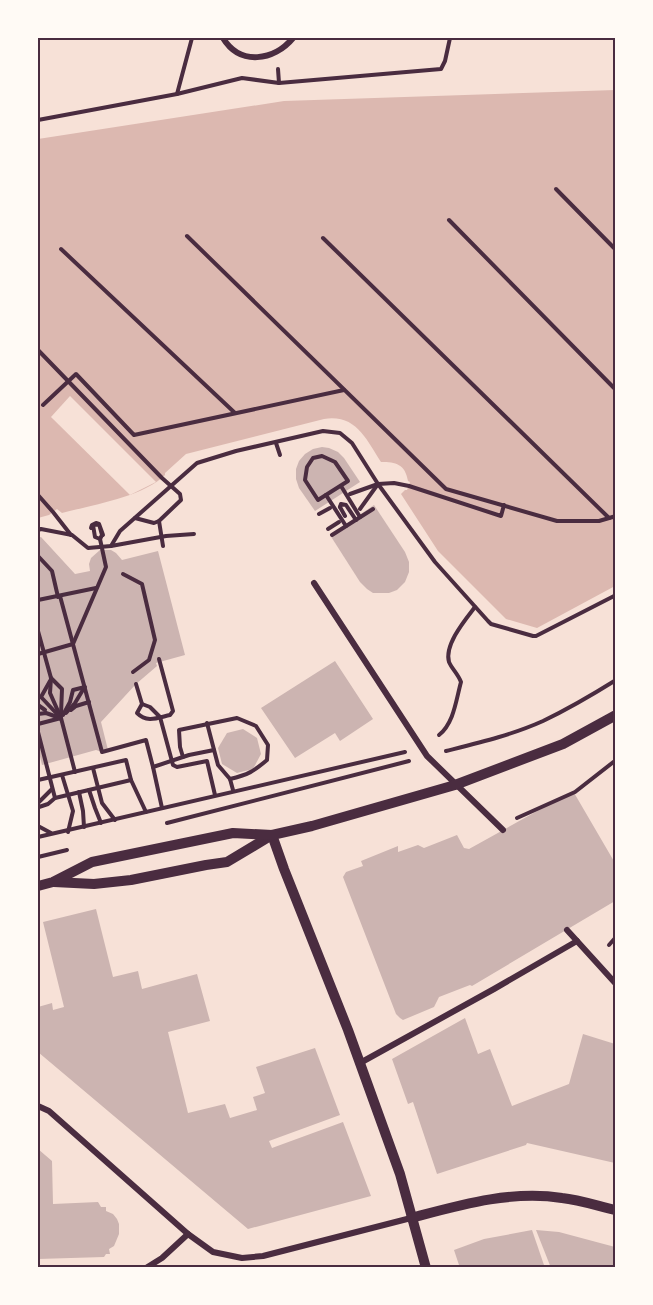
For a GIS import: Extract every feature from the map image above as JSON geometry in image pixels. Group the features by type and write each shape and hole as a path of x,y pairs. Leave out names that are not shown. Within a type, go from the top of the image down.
{"street":[{"path":"223,38 234,50 246,56 260,58 273,55 293,38"},
{"path":"314,583 427,756 503,830"},
{"path":"38,886 53,882 92,862 232,833 272,835 312,826 455,785 563,744 615,715"},
{"path":"53,882 94,884 131,880 227,862 272,835"},
{"path":"272,835 400,1174 426,1268"},
{"path":"567,930 615,983"},
{"path":"360,1063 577,941"},
{"path":"38,1106 48,1112 188,1234 213,1252 235,1257 263,1256 508,1196 531,1195 561,1198 615,1210"},
{"path":"146,1268 162,1258 188,1234"}],"path":[{"path":"177,94 192,38"},
{"path":"38,120 177,94 242,78 279,83 441,69 450,38"},
{"path":"556,189 615,250"},
{"path":"448,220 615,390"},
{"path":"187,236 446,489 557,520 599,521 615,516"},
{"path":"323,238 609,518"},
{"path":"61,249 235,413"},
{"path":"38,350 180,494 180,500 159,521 135,518"},
{"path":"43,405 75,374 134,435 345,390"},
{"path":"111,546 120,531 197,463 323,430 340,433 352,443 378,484 435,562 491,624 533,636 615,595"},
{"path":"276,442 280,455"},
{"path":"322,456 335,462 348,481 341,486 318,500 305,480 307,467 313,458 322,456"},
{"path":"350,494 378,484 394,483 501,516 504,505"},
{"path":"360,509 378,484"},
{"path":"341,486 358,518"},
{"path":"38,495 72,536 88,548 103,548 161,537 194,534"},
{"path":"326,495 346,526"},
{"path":"345,516 340,507 344,503 358,518"},
{"path":"319,514 330,508"},
{"path":"332,535 373,509"},
{"path":"159,521 163,546"},
{"path":"328,529 339,522"},
{"path":"91,528 96,523"},
{"path":"94,536 92,528 96,523"},
{"path":"73,644 106,567 100,526 96,523"},
{"path":"38,530 72,536"},
{"path":"38,556 52,572 102,752 146,740 163,809"},
{"path":"123,574 142,584 155,640 149,660 133,672"},
{"path":"38,600 96,587"},
{"path":"439,735 450,721 461,682 450,665 448,652 457,633 475,607"},
{"path":"38,631 51,678 50,693 61,718 75,772"},
{"path":"38,654 73,644"},
{"path":"136,684 141,703 137,713 140,716 145,719 170,715 173,711 159,658"},
{"path":"51,678 62,689 61,718"},
{"path":"51,678 41,697 61,718"},
{"path":"160,825 491,739 543,721 615,680"},
{"path":"61,718 75,703 85,687"},
{"path":"61,718 70,702 73,690 85,687"},
{"path":"38,724 61,718 76,706 89,702"},
{"path":"141,703 150,707 160,717 173,765 177,767 207,761 216,795"},
{"path":"38,705 45,710"},
{"path":"38,714 46,713 61,718"},
{"path":"183,757 179,730 237,718 256,726 268,745 267,760 245,776 230,779"},
{"path":"207,723 218,765 230,779 233,790"},
{"path":"38,732 55,798"},
{"path":"153,767 214,750"},
{"path":"38,837 408,751"},
{"path":"38,781 126,760 131,780 146,812"},
{"path":"510,821 575,792 615,760"},
{"path":"93,768 102,803 115,820"},
{"path":"62,775 73,811 68,832"},
{"path":"38,805 48,804 55,798 131,780"},
{"path":"38,805 52,788"},
{"path":"89,790 102,824"},
{"path":"79,792 84,811 84,828"},
{"path":"38,826 51,834 58,834 222,793 224,799"},
{"path":"45,838 51,834"},
{"path":"38,857 72,848"},
{"path":"609,945 615,937"}],"shaded area":[{"path":"615,90 615,586 537,628 506,619 438,551 401,494 407,490 410,482 405,471 399,465 381,462 359,430 344,420 335,418 186,454 155,483 131,495 62,513 57,509 49,515 38,518 38,139 284,101"}],"pier":[{"path":"70,396 156,482 130,495 51,417"}],"building":[{"path":"322,447 338,452 360,482 315,511 299,488 296,469 305,454"},
{"path":"374,505 405,552 409,562 409,572 405,582 397,590 389,593 373,593 367,589 360,582 330,535"},
{"path":"41,537 75,574 90,571 91,558 100,550 111,550 122,560 158,551 185,655 156,663 157,666 136,684 101,722 108,750 102,752 96,750 42,765 38,748 38,538"},
{"path":"335,661 373,719 340,741 335,733 295,758 261,708"},
{"path":"243,729 257,738 261,754 253,769 237,773 222,764 218,748 227,733"},
{"path":"573,791 615,863 615,901 472,986 439,997 434,1007 403,1020 400,1018 396,1014 343,877 346,872 363,866 361,861 398,846 398,852 418,845 424,848 457,835 464,848 469,849"},
{"path":"96,909 113,977 138,971 142,989 197,974 210,1021 168,1032 188,1113 225,1104 230,1118 257,1110 253,1097 265,1093 256,1067 315,1048 340,1115 269,1141 272,1148 343,1122 371,1196 248,1229 38,1052 38,1007 52,1003 53,1010 64,1007 43,922"},
{"path":"465,1018 478,1054 490,1049 512,1106 569,1084 583,1034 615,1044 615,1163 527,1143 437,1174 413,1102 408,1104 392,1059"},
{"path":"38,1149 52,1161 53,1204 98,1202 117,1219 119,1234 114,1246 109,1249 110,1254 104,1257 38,1259"},
{"path":"532,1230 545,1268 460,1268 454,1250 484,1239"},
{"path":"536,1230 559,1232 615,1247 615,1268 551,1268"}]}
